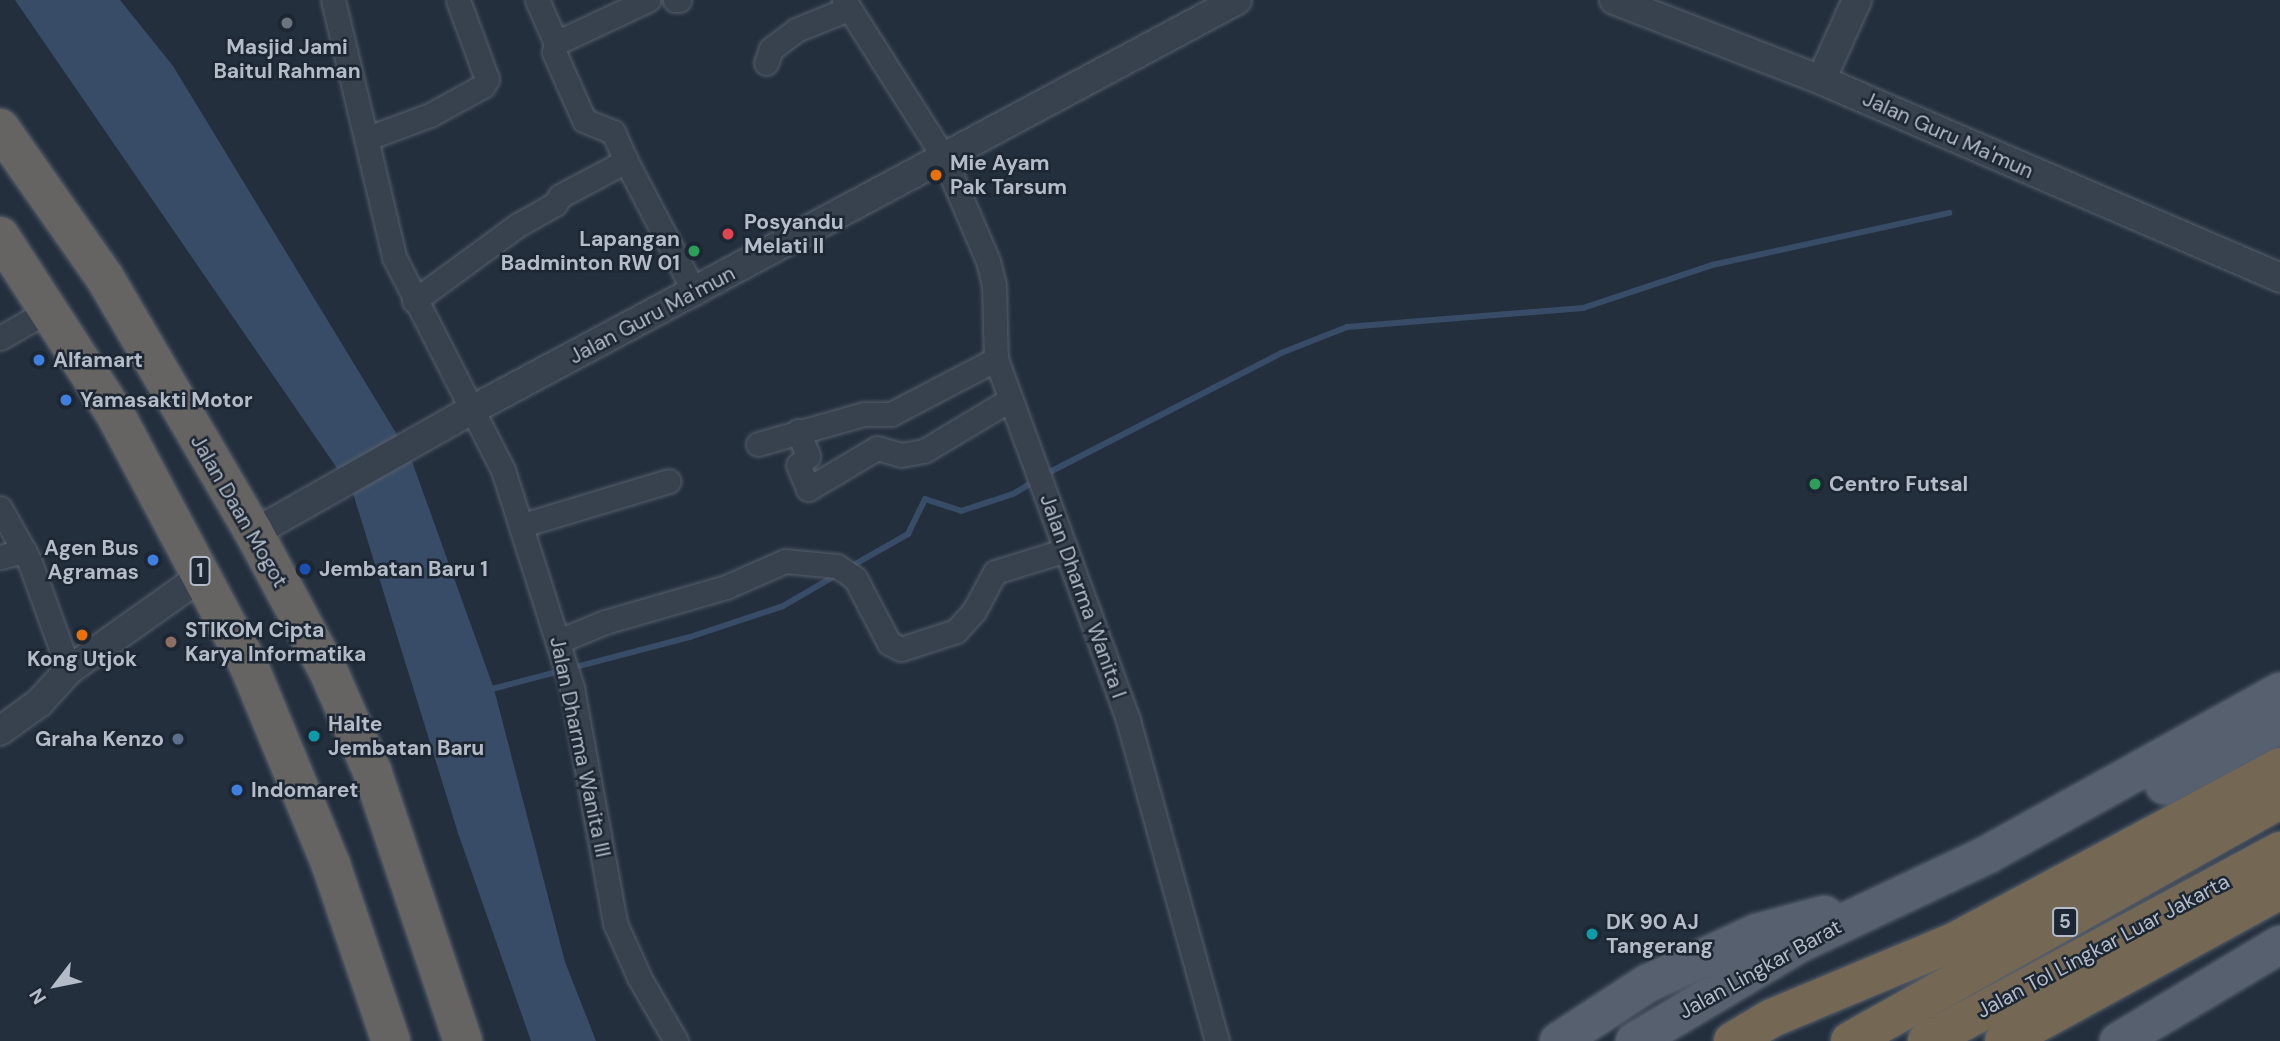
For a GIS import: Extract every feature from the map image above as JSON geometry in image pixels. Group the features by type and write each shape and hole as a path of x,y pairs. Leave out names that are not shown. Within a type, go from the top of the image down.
{"highway":[{"name":"Jalan Daan Mogot","path":"0,128 105,278 254,533 330,675 367,760 463,1041"},
{"name":"1","path":"0,236 51,309 114,412 249,666 355,929 391,1041"},
{"path":"1733,1041 1773,1018 1956,941 2280,767"},
{"name":"Jalan Tol Lingkar Luar Jakarta","path":"1850,1041 2280,800"},
{"name":"Jalan Tol Lingkar Luar Jakarta","path":"1927,1041 2280,851"},
{"path":"2004,1041 2280,890"},
{"path":"355,929 370,1041"}],"main road":[{"name":"Jalan Lingkar Barat","path":"1634,1041 1801,942 2057,823 2280,691"},
{"name":"Jalan Lingkar Barat","path":"2057,823 2091,824 2280,723"},
{"name":"Jalan Lingkar Barat","path":"1558,1041 1647,983 1758,933 1887,900"},
{"path":"2118,1041 2274,942"}],"street":[{"name":"Jalan Dharma Wanita III","path":"333,0 368,138 394,257 470,411 499,459 523,525 572,688 615,923 640,979 676,1041"},
{"path":"368,138 430,115 483,86 487,79 458,0"},
{"path":"537,0 556,43 554,52 574,104 584,120 613,132 695,293"},
{"path":"556,43 648,0"},
{"name":"Jalan Guru Ma'mun","path":"254,533 304,507 429,433 695,293 943,156 1237,0"},
{"name":"Jalan Guru Ma'mun","path":"1614,0 1821,80 2280,278"},
{"path":"1821,80 1857,0"},
{"path":"766,63 771,49 796,30 846,4"},
{"name":"Jalan Dharma Wanita I","path":"846,4 943,156 992,273 996,359 1128,720 1217,1041"},
{"path":"414,301 518,225 555,204 560,196 626,161"},
{"path":"0,338 51,309"},
{"path":"758,444 798,430 864,414 891,414 996,359"},
{"path":"798,430 808,456 798,465 808,489 877,448 901,455 924,451 1011,399"},
{"path":"523,525 668,481"},
{"path":"0,508 24,551 69,670"},
{"path":"561,650 605,622 726,586 785,561 846,572 889,643 901,649 956,631 974,611 995,572 1066,550"},
{"path":"0,557 24,551"},
{"path":"0,731 39,703 69,670 203,575"}],"water":[{"path":"15,0 120,0 173,66 410,456 494,689 565,962 596,1041 531,1041 458,833 352,490"}],"waterway":[{"path":"1044,475 1281,353 1347,327 1583,308 1712,265 1949,213"},
{"path":"850,567 908,534 925,499 961,511 1013,494 1035,481"},
{"path":"488,690 690,637 783,606 838,574"}],"place":[{"name":"Masjid Jami Baitul Rahman","path":"287,23"},
{"name":"Mie Ayam Pak Tarsum","path":"936,175"},
{"name":"Posyandu Melati II","path":"728,234"},
{"name":"Lapangan Badminton RW 01","path":"694,251"},
{"name":"Alfamart","path":"39,360"},
{"name":"Yamasakti Motor","path":"66,400"},
{"name":"Centro Futsal","path":"1815,484"},
{"name":"Agen Bus Agramas","path":"153,560"},
{"name":"Jembatan Baru 1","path":"305,569"},
{"name":"Kong Utjok","path":"82,635"},
{"name":"STIKOM Cipta Karya Informatika","path":"171,642"},
{"name":"Halte Jembatan Baru","path":"314,736"},
{"name":"Graha Kenzo","path":"178,739"},
{"name":"Indomaret","path":"237,790"},
{"name":"DK 90 AJ Tangerang","path":"1592,934"}]}
